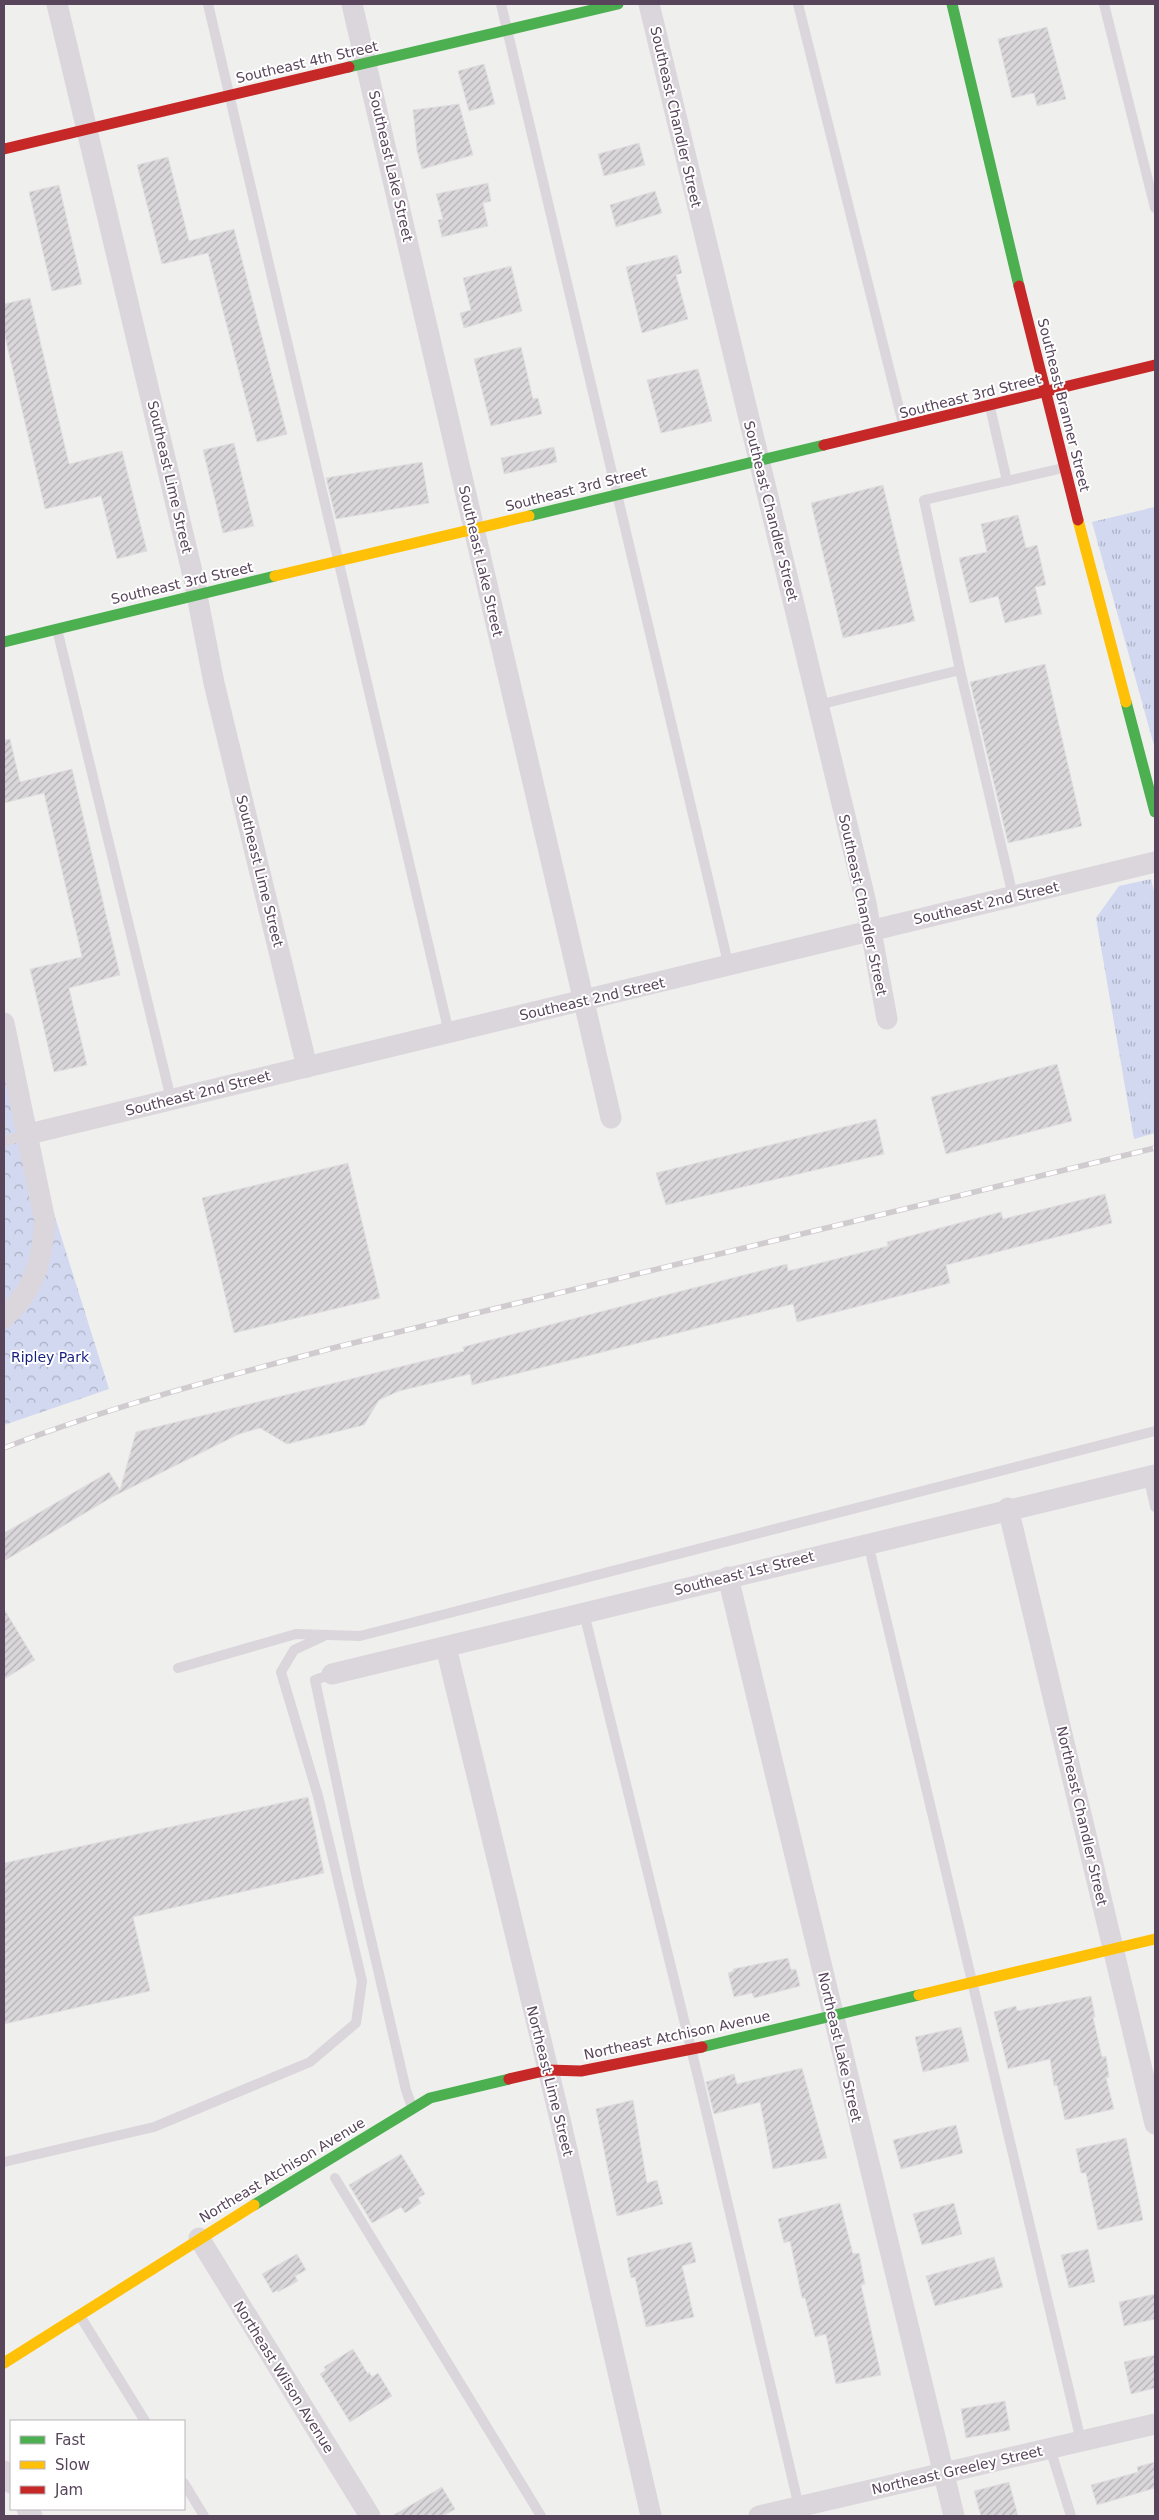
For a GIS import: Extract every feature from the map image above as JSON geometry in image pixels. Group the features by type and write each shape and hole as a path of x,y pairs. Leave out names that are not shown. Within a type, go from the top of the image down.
{"street":[{"name":"Southeast Lime Street","path":"57,4 197,595 214,683 307,1067"},
{"name":"Southeast Lake Street","path":"352,4 368,64 611,1118"},
{"name":"Southeast 4th Street","path":"4,149 88,131 618,4"},
{"name":"Southeast Chandler Street","path":"649,4 872,930 887,1019"},
{"name":"Southeast Branner Street","path":"952,4 1044,393 1155,812"},
{"name":"Southeast 3rd Street","path":"4,642 616,496 758,460 904,427 1155,365"},
{"name":"Southeast 2nd Street","path":"28,1134 729,967 872,930 1155,862"},
{"path":"4,1023 45,1221 43,1252 28,1289 4,1318"},
{"name":"Southeast 1st Street","path":"332,1674 1008,1508 1151,1475"},
{"name":"Northeast Chandler Street","path":"1008,1508 1155,2124"},
{"name":"Northeast Lake Street","path":"728,1577 954,2516"},
{"name":"Northeast Lime Street","path":"446,1647 548,2070 652,2516"},
{"name":"Northeast Atchison Avenue","path":"4,2363 199,2238 430,2098 548,2070 581,2071 690,2050 1155,1939"},
{"name":"Northeast Wilson Avenue","path":"199,2238 370,2516"},
{"name":"Northeast Greeley Street","path":"759,2516 1155,2424"}],"lane":[{"path":"208,4 449,1033"},
{"path":"500,4 729,967"},
{"path":"798,4 904,427"},
{"path":"1104,4 1155,208"},
{"path":"990,406 1007,481"},
{"path":"1013,896 960,670 924,500 1064,468"},
{"path":"57,629 171,1099"},
{"path":"818,705 960,670"},
{"path":"4,1141 28,1134"},
{"path":"178,1668 296,1634 360,1636 1155,1431"},
{"path":"1151,1475 1155,1507"},
{"path":"868,1543 1081,2441"},
{"path":"584,1613 799,2507"},
{"path":"4,2162 154,2127 310,2062 356,2023 362,1981 318,1796 296,1717 281,1672 294,1650 327,1635"},
{"path":"332,1674 315,1680 358,1888 406,2090 413,2108"},
{"path":"335,2178 541,2516"},
{"path":"79,2314 144,2420"},
{"path":"1050,2448 1071,2516"},
{"path":"185,2485 204,2516"}],"green space":[{"path":"1155,507 1155,749 1092,522"},
{"path":"1151,879 1155,896 1155,1133 1134,1139 1096,918 1119,886"},
{"name":"Ripley Park","path":"4,1030 29,1134 109,1389 4,1425"}],"building":[{"path":"1047,27 1066,99 1037,106 1034,93 1012,98 998,39"},
{"path":"484,64 495,104 469,111 458,71"},
{"path":"459,104 473,155 422,169 417,151 413,110"},
{"path":"639,143 645,165 604,176 598,154"},
{"path":"168,157 189,241 234,229 287,434 257,442 208,253 162,264 137,165"},
{"path":"488,183 491,201 483,203 488,226 442,237 438,220 443,219 436,194"},
{"path":"59,185 82,284 52,291 29,192"},
{"path":"655,191 662,213 616,227 610,205"},
{"path":"677,255 682,273 676,275 688,319 642,333 626,267"},
{"path":"511,266 522,311 464,328 460,313 471,310 463,278"},
{"path":"30,298 69,464 122,451 147,551 117,559 101,496 45,509 4,332 4,304"},
{"path":"521,347 533,399 538,398 542,414 491,426 474,359"},
{"path":"698,369 712,421 661,433 647,380"},
{"path":"234,443 254,526 223,533 203,450"},
{"path":"554,447 557,462 504,474 501,458"},
{"path":"422,462 429,503 336,519 326,478"},
{"path":"883,485 915,621 843,638 811,503"},
{"path":"1018,515 1026,548 1037,545 1046,585 1035,587 1042,614 1005,623 998,596 970,603 959,558 987,552 981,524"},
{"path":"1045,664 1082,826 1008,843 970,682"},
{"path":"10,739 20,782 72,769 120,975 69,988 87,1065 54,1072 30,969 82,957 44,793 4,803 4,740"},
{"path":"1057,1064 1072,1121 946,1154 931,1097"},
{"path":"876,1119 884,1154 666,1205 656,1173"},
{"path":"348,1163 380,1298 234,1333 202,1198"},
{"path":"1105,1194 1112,1223 946,1265 950,1283 797,1322 793,1304 472,1385 470,1374 399,1391 379,1400 364,1425 287,1444 260,1428 239,1434 112,1497 4,1561 4,1533 109,1472 120,1490 136,1432 464,1351 463,1347 787,1264 788,1271 888,1246 887,1242 1001,1212 1003,1219"},
{"path":"4,1609 35,1660 4,1679"},
{"path":"308,1797 324,1873 133,1917 150,1991 4,2024 4,1863"},
{"path":"788,1958 791,1970 796,1969 800,1986 754,1998 752,1993 734,1997 728,1973 734,1971 733,1969"},
{"path":"1091,1996 1095,2017 1093,2017 1102,2057 1106,2056 1109,2077 1106,2078 1114,2109 1065,2120 1057,2085 1054,2086 1050,2059 1008,2069 994,2012 1016,2006 1017,2011"},
{"path":"961,2027 969,2061 923,2072 915,2037"},
{"path":"802,2068 827,2158 773,2169 760,2102 714,2114 706,2082 734,2074 737,2084"},
{"path":"633,2100 647,2183 657,2180 663,2204 617,2216 596,2109"},
{"path":"956,2125 963,2153 901,2169 893,2140"},
{"path":"1126,2138 1143,2220 1098,2230 1086,2173 1081,2173 1076,2149"},
{"path":"401,2154 425,2194 418,2198 421,2203 405,2213 401,2207 372,2223 349,2185"},
{"path":"840,2203 853,2254 859,2253 865,2284 861,2285 881,2375 836,2384 826,2334 815,2337 805,2298 802,2298 790,2241 784,2243 778,2219"},
{"path":"954,2203 962,2234 922,2245 913,2214"},
{"path":"691,2242 696,2262 682,2266 694,2317 646,2327 635,2277 631,2278 627,2258"},
{"path":"1088,2249 1095,2282 1069,2288 1061,2255"},
{"path":"297,2254 306,2270 295,2276 298,2281 273,2293 262,2274"},
{"path":"994,2257 1003,2287 935,2306 926,2276"},
{"path":"1155,2294 1155,2319 1124,2326 1119,2302"},
{"path":"353,2349 368,2374 369,2372 372,2377 378,2373 392,2396 350,2422 320,2374 326,2370 324,2367"},
{"path":"1155,2355 1155,2388 1131,2394 1124,2362"},
{"path":"1005,2401 1010,2430 966,2438 961,2409"},
{"path":"1155,2462 1155,2488 1097,2505 1091,2485 1138,2472 1137,2467"},
{"path":"1009,2482 1018,2516 981,2516 974,2491"},
{"path":"442,2487 455,2509 443,2516 392,2516"}],"railway":[{"path":"4,1448 129,1405 213,1380 341,1346 1155,1148"}],"traffic: fast":[{"path":"349,67 618,4"},
{"path":"952,4 1019,286"},
{"path":"529,516 824,445"},
{"path":"4,642 275,576"},
{"path":"1126,702 1155,812"},
{"path":"702,2047 919,1995"},
{"path":"254,2205 430,2098 509,2079"}],"traffic: slow":[{"path":"275,576 529,516"},
{"path":"1078,520 1126,702"},
{"path":"919,1995 1155,1939"},
{"path":"4,2363 254,2205"}],"traffic: jam":[{"path":"4,149 349,67"},
{"path":"1019,286 1078,520"},
{"path":"824,445 1155,365"},
{"path":"509,2079 548,2070 581,2071 702,2047"}]}
